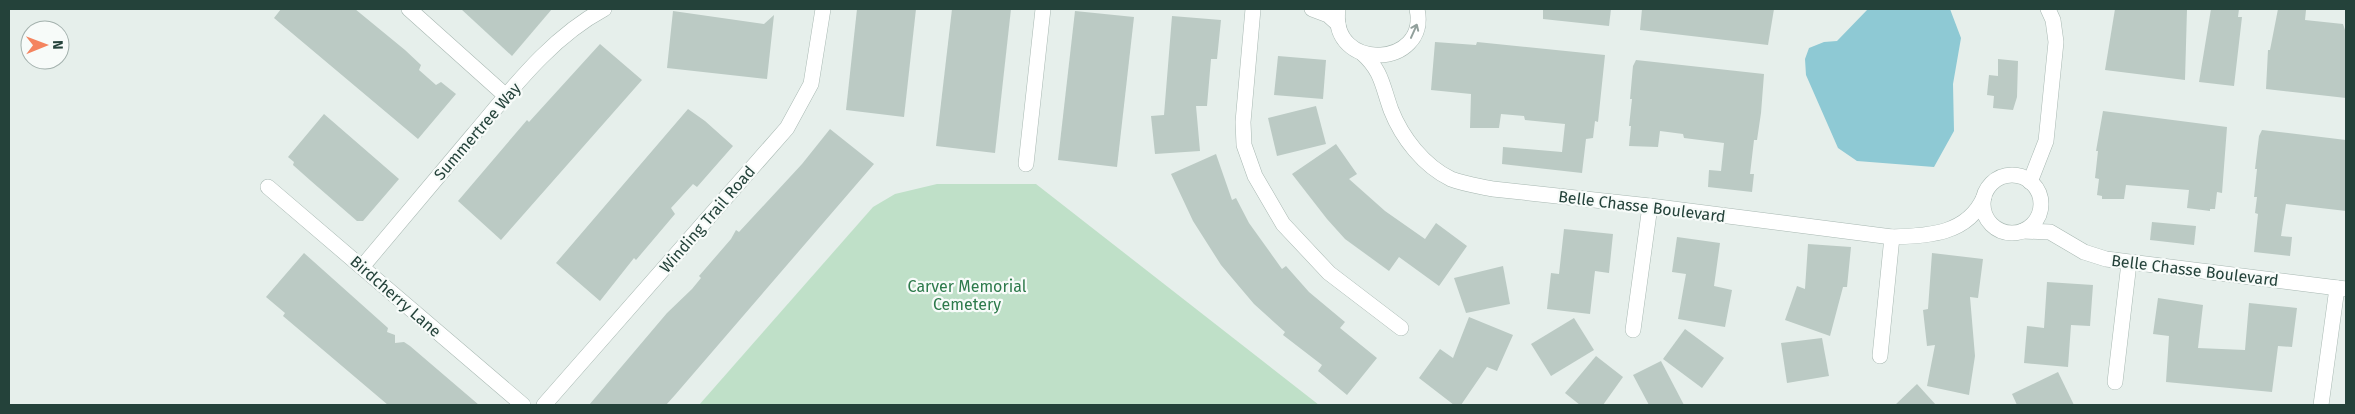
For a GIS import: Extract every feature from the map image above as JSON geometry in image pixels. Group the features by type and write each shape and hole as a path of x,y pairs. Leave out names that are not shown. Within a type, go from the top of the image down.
{"street":[{"path":"409,9 506,96"},
{"name":"Summertree Way","path":"362,267 506,96 554,44 582,21 604,9"},
{"name":"Winding Trail Road","path":"544,405 787,128 811,84 823,9"},
{"path":"1026,164 1043,9"},
{"path":"1253,9 1243,122 1244,145 1255,176 1283,224 1329,273 1401,328"},
{"name":"Belle Chasse Boulevard","path":"1312,9 1328,15 1338,24 1342,36 1354,49 1362,53 1374,64 1382,77 1392,111 1406,140 1421,156 1452,179 1492,189 1650,206 1892,237 1929,235 1960,225 1974,215 1995,181 2003,177 2022,177 2030,182"},
{"path":"1338,9 1338,24"},
{"path":"1382,77 1386,65 1395,53 1409,43 1417,27 1417,9"},
{"path":"2048,9 2053,20 2056,42 2046,141 2030,182 2036,188 2050,232"},
{"path":"1362,53 1375,57 1395,53"},
{"name":"Birdcherry Lane","path":"268,187 523,405"},
{"path":"1984,197 1983,205 1988,220 2000,231"},
{"path":"2023,231 2036,221 2041,205"},
{"path":"1633,330 1650,206"},
{"name":"Belle Chasse Boulevard","path":"1960,225 1981,225 2015,233 2023,231 2050,232 2084,252 2106,259 2129,263 2341,289"},
{"path":"1880,356 1892,237"},
{"path":"2115,382 2129,263"},
{"path":"2321,405 2341,289"}],"green space":[{"name":"Carver Memorial Cemetery","path":"937,184 1036,184 1319,405 699,405 873,207 895,194"}],"water":[{"path":"1868,9 1950,9 1961,38 1953,84 1954,131 1934,167 1857,161 1838,148 1806,75 1805,59 1809,48 1824,42 1837,41"}],"building":[{"path":"281,9 355,9 421,65 419,70 436,85 441,82 456,94 418,139 274,18"},
{"path":"461,9 552,9 512,56"},
{"path":"857,9 916,9 904,117 846,110"},
{"path":"952,9 1011,9 995,153 936,146"},
{"path":"1543,9 1611,9 1609,26 1543,19"},
{"path":"1642,9 1774,9 1768,45 1640,30"},
{"path":"2115,9 2187,9 2185,80 2105,70"},
{"path":"2211,9 2239,9 2238,17 2242,17 2234,86 2199,82"},
{"path":"2278,9 2306,10 2305,20 2343,24 2346,33 2346,98 2266,89 2268,50 2270,50"},
{"path":"673,11 764,24 774,15 767,79 667,68"},
{"path":"1075,11 1134,17 1117,167 1058,160"},
{"path":"1172,16 1221,20 1217,59 1211,59 1207,106 1196,106 1200,151 1155,154 1151,116 1164,115"},
{"path":"1435,42 1476,45 1477,42 1605,55 1598,122 1595,121 1593,138 1586,139 1582,173 1502,164 1503,147 1562,152 1565,124 1525,120 1524,116 1501,114 1499,128 1470,128 1471,94 1431,90"},
{"path":"600,44 642,80 501,240 458,201 527,120 529,122"},
{"path":"1278,56 1326,60 1323,99 1274,95"},
{"path":"1998,59 2018,61 2017,97 2013,110 1993,108 1994,96 1987,95 1989,75 1998,76"},
{"path":"1636,60 1764,74 1761,113 1757,140 1754,140 1750,174 1754,174 1752,192 1708,187 1709,170 1721,171 1724,143 1684,138 1683,134 1660,131 1658,147 1629,146 1632,99 1630,99 1633,66"},
{"path":"1316,106 1326,144 1277,156 1268,118"},
{"path":"688,109 705,121 733,146 697,187 693,184 671,208 675,214 636,260 634,258 600,301 556,263"},
{"path":"2103,111 2227,127 2222,193 2217,192 2215,209 2210,209 2210,211 2187,208 2189,190 2126,185 2124,199 2102,199 2102,196 2097,195 2099,179 2095,178 2098,151 2096,151"},
{"path":"324,114 399,179 363,221 357,221 293,165 294,162 288,157"},
{"path":"830,129 874,164 675,395 666,405 589,405 667,313 692,289 701,278 699,276 731,239 736,230 739,232 802,164"},
{"path":"2262,130 2346,140 2346,211 2286,204 2281,236 2292,237 2290,256 2254,252 2258,214 2255,213 2257,197 2254,197 2257,169 2255,169 2259,136"},
{"path":"1336,144 1357,174 1349,179 1385,211 1425,239 1436,223 1467,246 1439,286 1399,257 1389,271 1345,239 1292,174"},
{"path":"1216,154 1232,200 1236,198 1249,223 1282,269 1286,266 1309,292 1345,322 1340,328 1377,358 1347,395 1318,371 1322,365 1283,335 1285,332 1254,304 1221,265 1193,221 1171,174"},
{"path":"2152,222 2196,226 2194,245 2150,240"},
{"path":"1564,229 1613,234 1609,273 1595,271 1590,314 1547,309 1551,273 1559,274"},
{"path":"1677,237 1720,243 1714,286 1732,290 1725,327 1678,319 1686,274 1672,272"},
{"path":"1808,244 1851,247 1847,287 1843,287 1830,336 1785,320 1797,286 1805,289"},
{"path":"304,253 388,328 387,332 395,335 395,343 404,342 410,346 479,405 388,405 283,316 285,313 266,297"},
{"path":"1932,253 1983,259 1978,298 1970,297 1975,356 1969,395 1927,386 1935,345 1927,346 1923,310 1928,309"},
{"path":"1503,266 1510,304 1466,313 1454,278"},
{"path":"2047,282 2093,285 2090,326 2071,325 2068,367 2024,363 2027,326 2044,328"},
{"path":"2158,298 2203,305 2198,348 2245,350 2249,303 2297,308 2292,347 2278,346 2272,392 2166,382 2169,336 2153,334"},
{"path":"1469,317 1513,335 1497,371 1487,367 1461,405 1454,405 1419,378 1440,349 1453,358"},
{"path":"1574,318 1594,350 1551,376 1531,344"},
{"path":"1685,329 1724,358 1702,388 1663,359"},
{"path":"1822,338 1829,376 1787,383 1781,343"},
{"path":"1596,356 1623,377 1603,405 1580,405 1565,393"},
{"path":"1661,361 1684,405 1649,405 1633,375"},
{"path":"2058,372 2074,405 2017,405 2012,394"},
{"path":"1917,384 1936,405 1895,405"}]}
